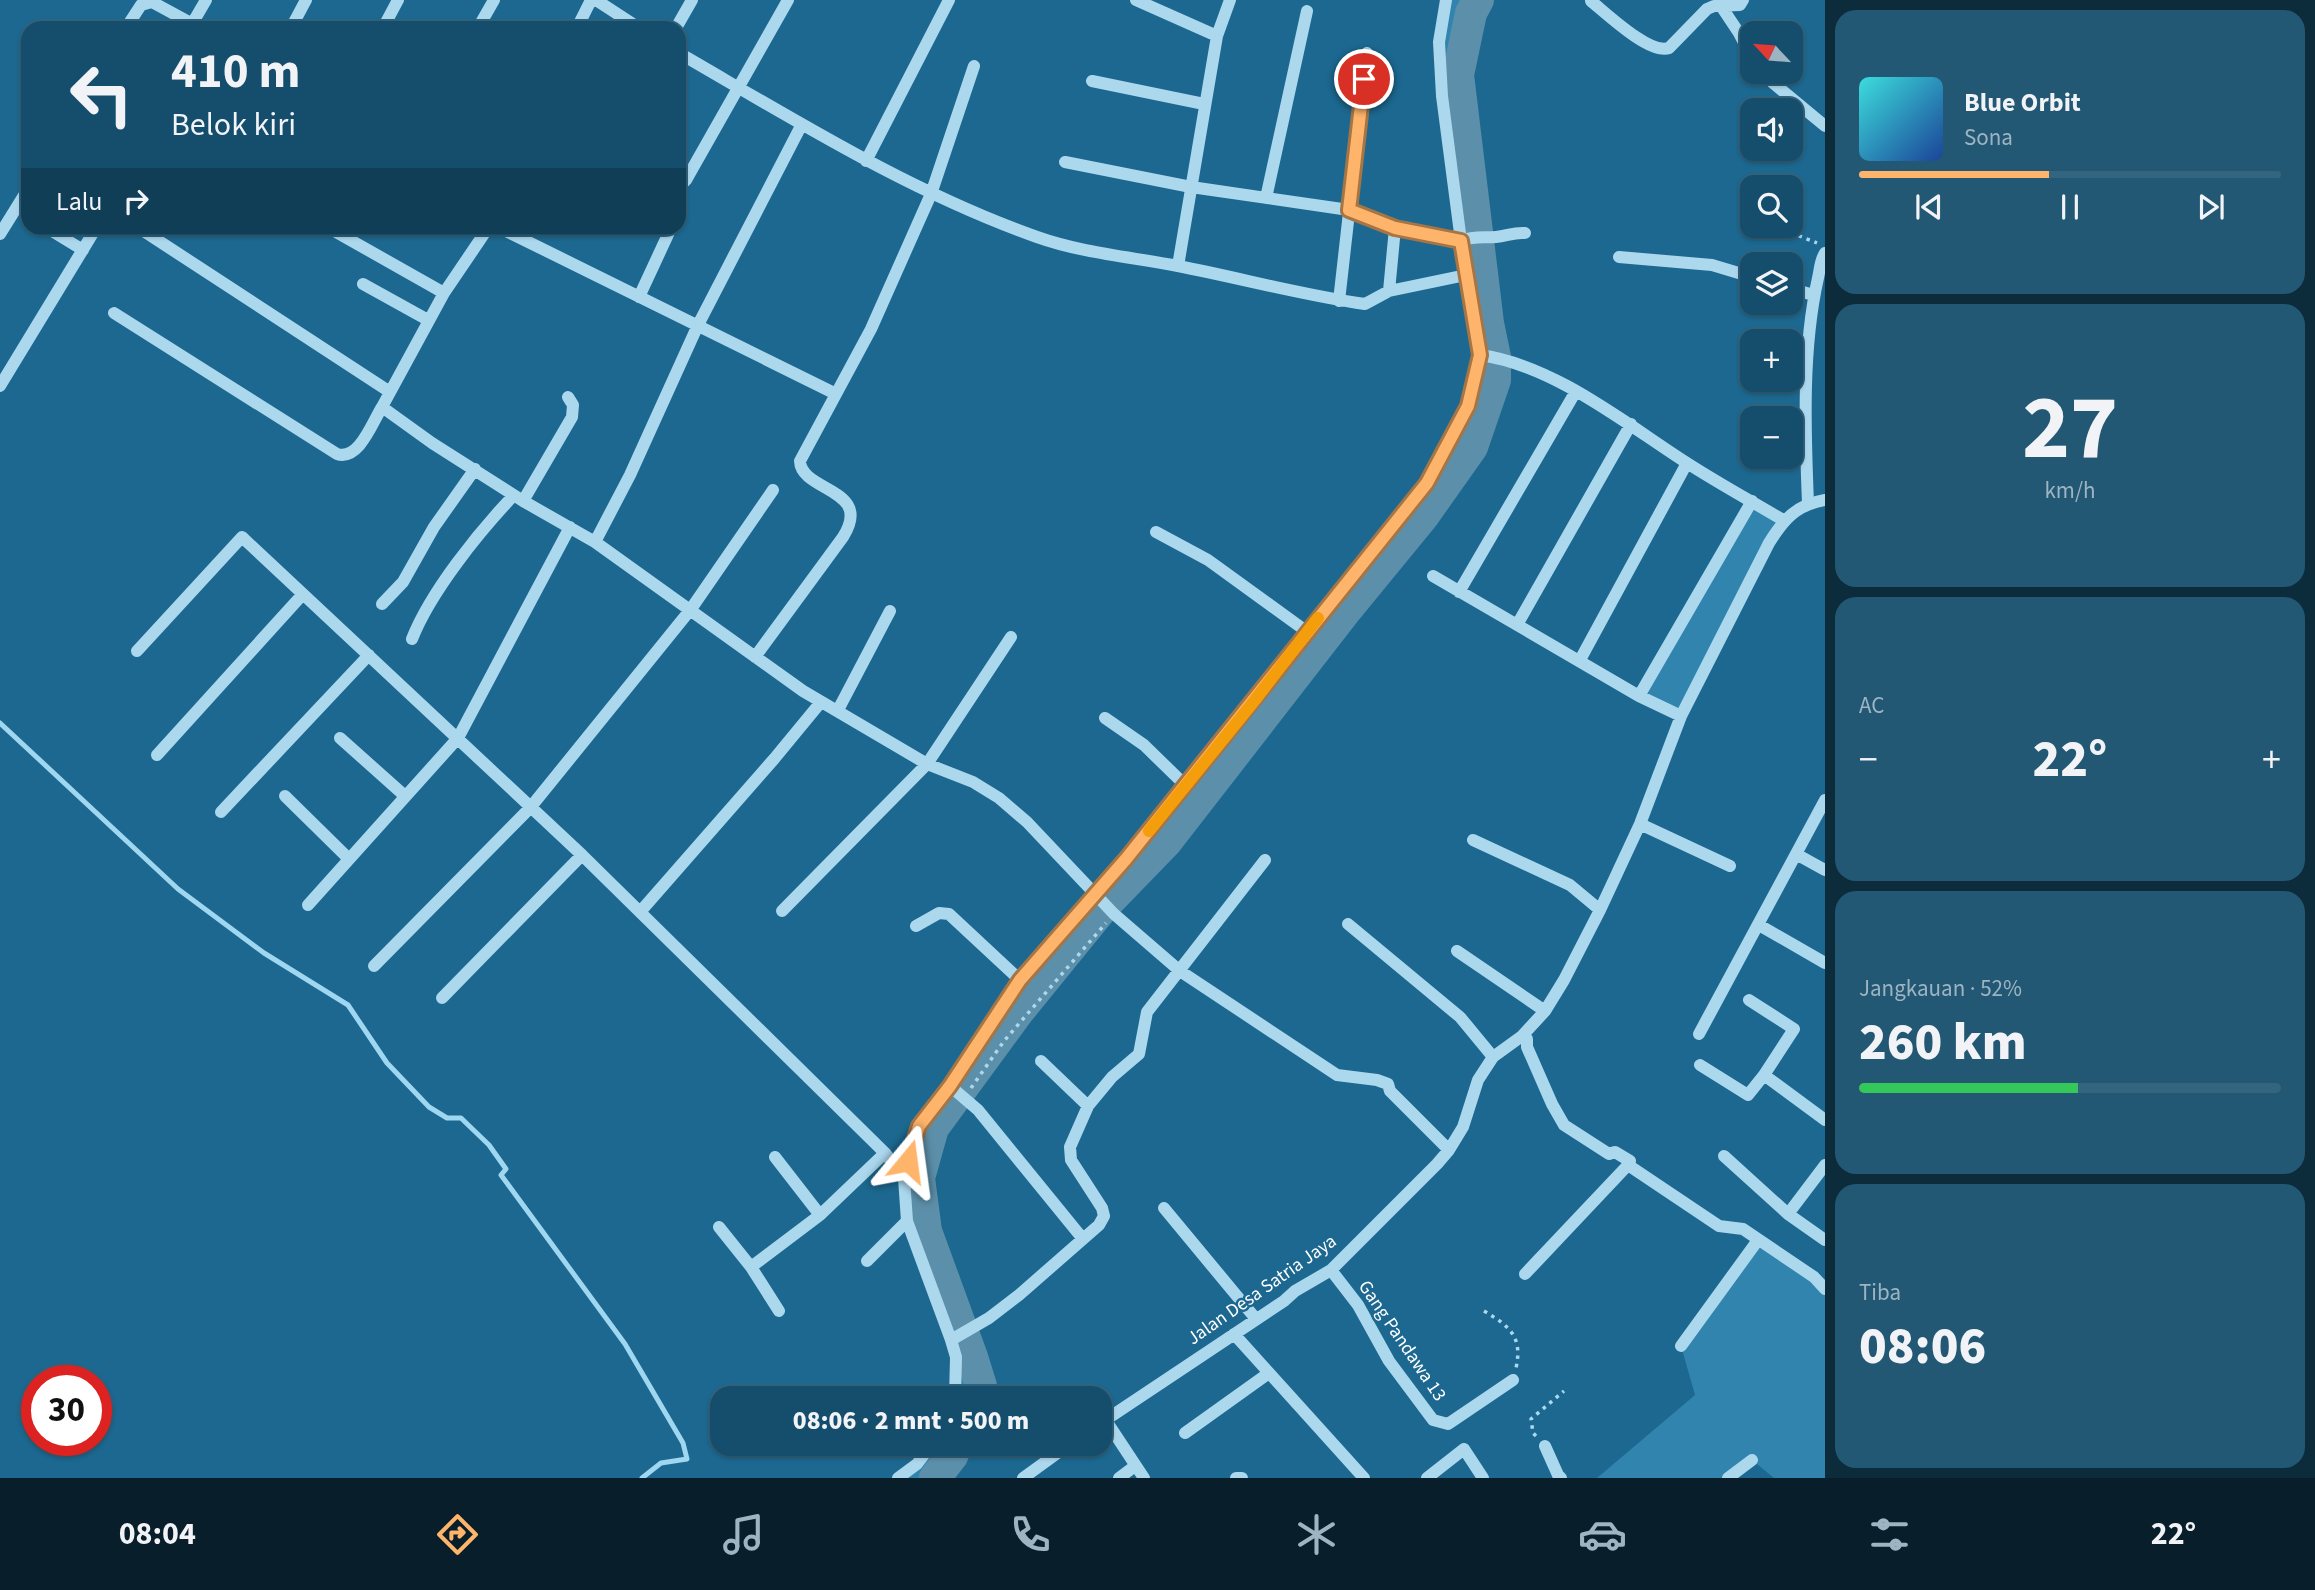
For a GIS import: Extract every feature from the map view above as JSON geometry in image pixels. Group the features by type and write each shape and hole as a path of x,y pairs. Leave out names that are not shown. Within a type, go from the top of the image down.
{"street":[{"path":"198,21 206,0"},
{"path":"296,21 306,0"},
{"path":"387,21 398,0"},
{"path":"482,21 494,0"},
{"path":"581,21 594,0 628,21"},
{"path":"680,21 692,0"},
{"path":"686,180 788,0"},
{"path":"866,160 949,0"},
{"path":"1136,0 1217,36"},
{"path":"1178,266 1217,36 1230,0"},
{"path":"955,1386 956,1357 907,1221 904,1178 919,1126 950,1086 1020,980 1096,896 1427,483 1468,406 1480,355 1466,275 1466,239 1439,67 1439,42 1446,0"},
{"path":"1591,1 1646,44 1663,50 1669,48 1701,13 1710,7 1740,5 1743,0"},
{"path":"131,21 141,5 148,2 155,3 187,21"},
{"path":"1721,6 1740,35"},
{"path":"1266,198 1307,11"},
{"path":"1339,301 1367,53"},
{"path":"686,57 866,160 932,194 1039,238 1098,253 1178,266 1339,301 1365,304 1389,291 1466,275"},
{"path":"755,657 844,537 851,523 852,516 848,505 803,471 799,464 871,330 932,194 974,66"},
{"path":"1092,81 1204,104"},
{"path":"1774,84 1825,125"},
{"path":"595,542 625,484 698,325 802,124"},
{"path":"1065,162 1191,187 1349,210 1395,228 1466,239 1498,237 1514,232 1525,233"},
{"path":"0,234 21,200"},
{"path":"16,208 21,211"},
{"path":"1389,291 1395,228"},
{"path":"58,235 83,250"},
{"path":"0,386 92,235"},
{"path":"150,235 390,392"},
{"path":"341,235 444,293"},
{"path":"114,313 337,454 348,456 355,451 382,407 428,320 483,235"},
{"path":"514,235 836,394"},
{"path":"639,298 668,235"},
{"path":"1808,503 1806,454 1809,334 1822,256 1825,253"},
{"path":"1619,257 1712,265 1740,273"},
{"path":"363,284 428,320"},
{"path":"1480,355 1495,357 1523,367 1576,391 1631,424 1687,463 1783,520 1808,503 1825,500"},
{"path":"1459,592 1576,391"},
{"path":"412,639 422,618 467,551 486,525 519,498 572,417 573,405 568,397"},
{"path":"382,407 432,443 595,542 821,702 927,764 973,782 999,798 1027,822 1114,914 1180,971 1339,1076 1377,1080 1388,1084 1390,1091 1450,1150"},
{"path":"1517,625 1631,424"},
{"path":"1580,660 1687,463"},
{"path":"382,604 403,582 434,527 475,470"},
{"path":"374,966 530,808 691,609 773,490"},
{"path":"1639,696 1752,502"},
{"name":"Jalan Desa Satria Jaya","path":"1112,1415 1331,1270 1450,1150 1462,1128 1478,1080 1493,1057 1522,1036 1545,1011 1564,981 1640,824 1681,716 1755,569 1783,520"},
{"path":"307,905 458,738 570,527"},
{"path":"1156,532 1208,560 1306,632"},
{"path":"137,652 242,537 582,855 885,1153 904,1178"},
{"path":"1433,576 1639,696 1681,716"},
{"path":"157,755 303,594"},
{"path":"838,710 890,611"},
{"path":"782,911 927,764 1012,637"},
{"path":"221,812 369,655"},
{"path":"640,912 821,702"},
{"path":"1105,718 1144,745 1185,785"},
{"path":"340,737 405,796"},
{"path":"285,796 348,858"},
{"path":"1699,1034 1825,800"},
{"path":"1640,824 1730,866"},
{"path":"1473,840 1570,885 1600,910"},
{"path":"1796,854 1825,870"},
{"path":"442,998 582,855"},
{"path":"951,1340 989,1318 1019,1295 1099,1224 1104,1216 1102,1208 1071,1160 1070,1147 1088,1106 1112,1077 1139,1054 1147,1012 1265,860"},
{"path":"916,926 939,913 949,914 1020,980"},
{"path":"1349,925 1460,1017 1493,1057"},
{"path":"1759,926 1825,963"},
{"path":"1457,951 1545,1011"},
{"path":"1700,1065 1748,1095 1764,1075 1794,1029 1749,1000"},
{"path":"1522,1036 1527,1039 1527,1047 1564,1125 1609,1154 1615,1152 1630,1161 1525,1274"},
{"path":"1041,1061 1088,1106"},
{"path":"1764,1075 1825,1119"},
{"path":"950,1086 965,1096 1083,1238"},
{"path":"751,1267 820,1215 885,1153"},
{"path":"1724,1156 1788,1214 1825,1240"},
{"path":"775,1157 820,1215"},
{"path":"1628,1165 1719,1226 1743,1229 1814,1277 1825,1289"},
{"path":"1788,1214 1825,1166"},
{"path":"1164,1208 1256,1319"},
{"path":"867,1261 907,1221"},
{"path":"719,1227 751,1267 779,1311"},
{"path":"1681,1346 1758,1240"},
{"name":"Gang Pandawa 13","path":"1331,1270 1358,1305 1389,1361 1430,1418 1439,1423 1448,1423 1513,1380"},
{"path":"1234,1334 1364,1478"},
{"path":"1185,1433 1269,1373"},
{"path":"1112,1434 1144,1478"},
{"path":"1545,1446 1558,1475 1562,1478"},
{"path":"1427,1478 1464,1449 1483,1478"},
{"path":"898,1478 923,1456"},
{"path":"1023,1478 1053,1456"},
{"path":"1728,1478 1752,1460"},
{"path":"1119,1478 1135,1466"},
{"path":"1236,1478 1242,1478"}],"path":[{"path":"1803,238 1825,247"},
{"path":"965,1096 1004,1041 1114,914"},
{"path":"1484,1311 1501,1321 1517,1338 1519,1355 1513,1380"},
{"path":"1545,1446 1533,1433 1531,1419 1564,1391"}],"shaded area":[{"path":"1446,0 1478,0 1471,13 1458,75 1488,323 1495,357 1495,380 1472,447 1424,515 1347,609 1167,841 1105,905 1018,1012 933,1128 919,1178 926,1231 981,1386 956,1386 956,1374 922,1263 904,1178 933,1107 1020,980 1402,517 1459,425 1480,355 1442,96"},
{"path":"1752,501 1783,520 1681,716 1639,696"},
{"path":"1758,1240 1825,1289 1825,1478 1774,1478 1752,1460 1728,1478 1597,1478 1695,1395 1681,1346"},
{"path":"920,1456 952,1456 935,1478 898,1478"}],"waterway":[{"path":"981,1386 926,1231 919,1178 933,1128 1018,1012 1105,905 1167,841 1347,609 1424,515 1472,447 1495,380 1495,357 1488,323 1458,75 1471,13 1478,0"},
{"path":"0,723 178,889 264,953 348,1005 387,1063 429,1107 447,1118 461,1118 489,1145 506,1169 501,1175 625,1344 683,1443 687,1459 661,1463 642,1478"},
{"path":"935,1478 952,1456"}],"slow traffic":[{"path":"1149,831 1318,618"}],"route":[{"path":"908,1161 919,1126 950,1086 1020,980 1096,896 1255,700 1306,632 1402,517 1427,483 1468,406 1480,355 1461,241 1395,228 1349,210 1364,79"}]}
